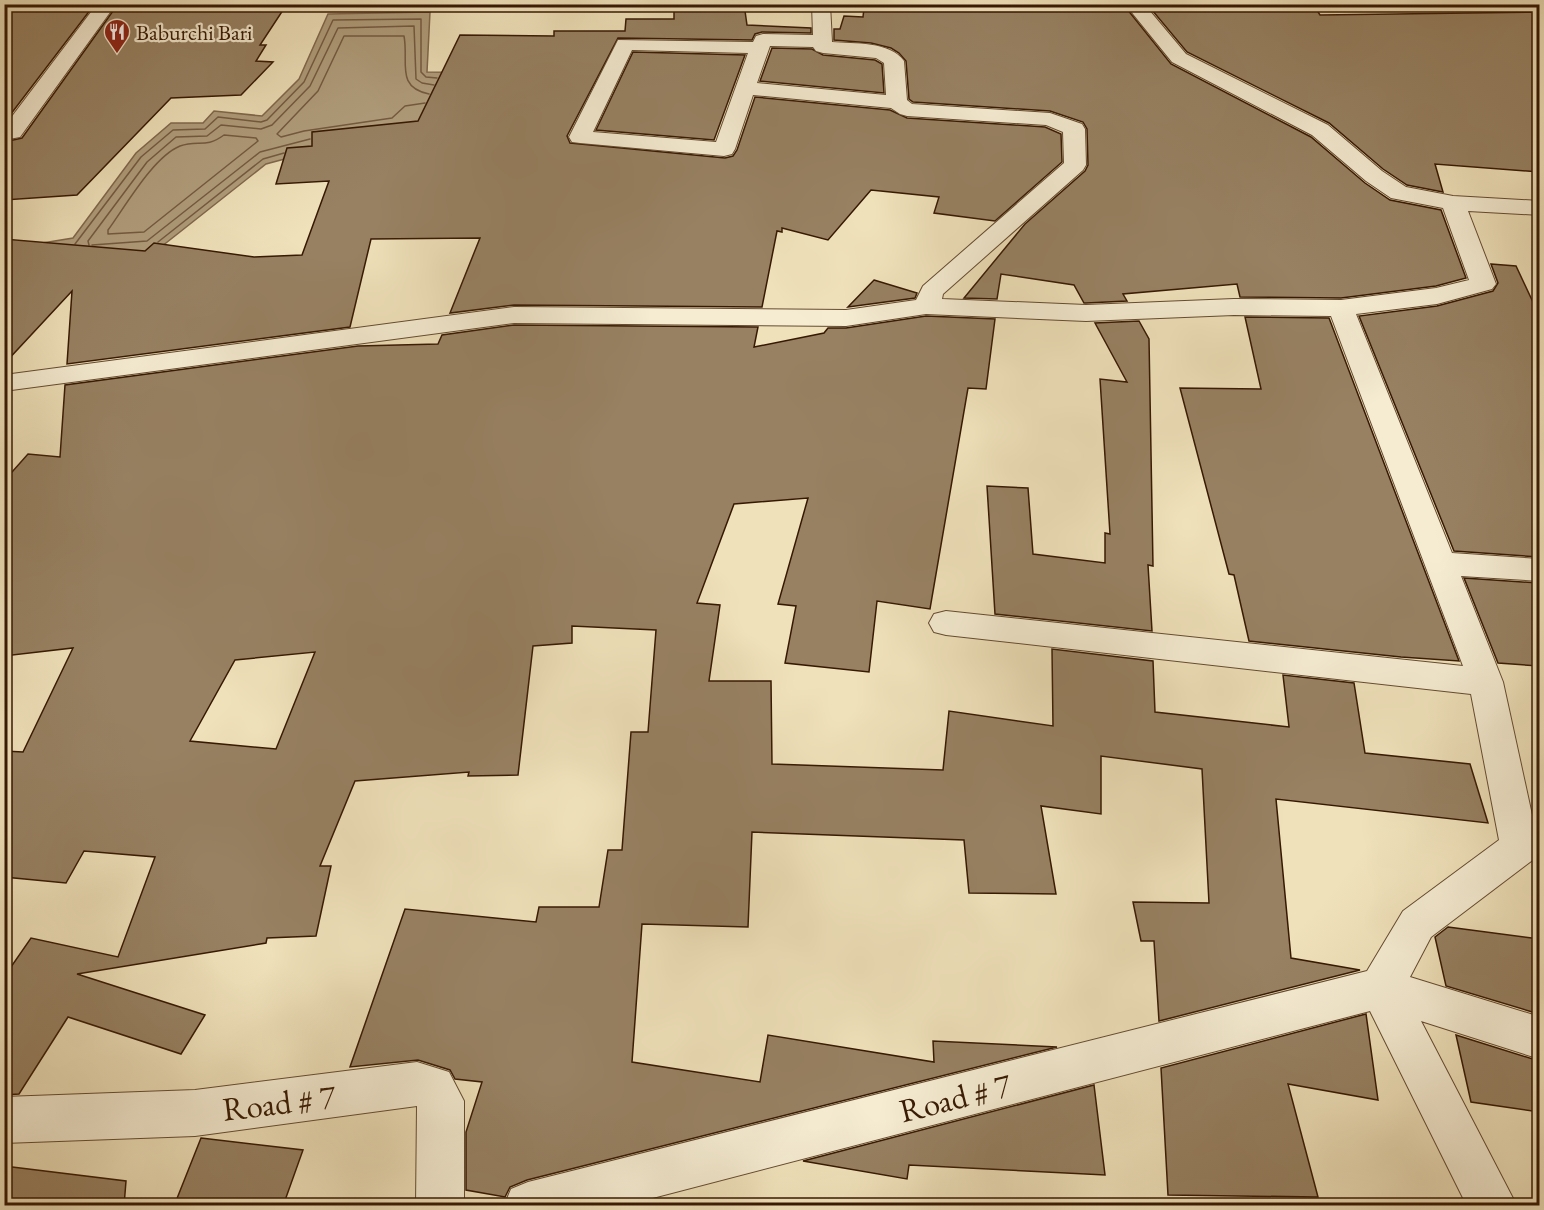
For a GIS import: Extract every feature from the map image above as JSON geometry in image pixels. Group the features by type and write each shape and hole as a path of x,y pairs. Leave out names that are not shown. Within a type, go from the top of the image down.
{"street":[{"path":"7,132 107,4"},
{"path":"821,4 823,47 881,53 894,62 897,102"},
{"path":"1134,4 1179,58 1320,130 1374,176 1399,193 1453,203 1539,208"},
{"path":"760,48 625,44 580,137 724,149 763,40 822,41"},
{"path":"746,88 897,102 907,110 1050,119 1074,129 1075,165 932,291 926,306"},
{"path":"4,383 514,315 846,318 926,306 1086,313 1234,307 1341,308 1437,296 1483,284 1453,203"},
{"path":"1341,308 1486,682 1520,847 1417,924 1381,988"},
{"path":"1439,563 1539,570"},
{"path":"945,622 1486,682"},
{"path":"1381,988 1539,1038"},
{"path":"1381,988 1493,1206"},
{"name":"Road # 7","path":"528,1206 1381,988"},
{"name":"Road # 7","path":"4,1120 195,1113 417,1084 433,1088 441,1101 440,1206"}],"water":[{"path":"430,12 427,72 529,73 551,158 307,153 266,164 152,254 30,245 73,238 136,153 171,123 203,123 214,111 262,116 299,79 328,14"}],"building":[{"path":"118,4 287,4 260,45 266,45 256,61 273,62 241,95 171,98 77,195 4,200 4,142 22,138"},
{"path":"674,4 744,4 747,25 811,28 811,33 762,32 755,34 752,40 618,38 567,136 570,143 725,158 733,156 737,150 755,97 890,110 907,118 1045,127 1061,134 1062,162 995,221 934,213 939,197 871,190 828,240 782,228 782,232 777,231 762,307 514,305 450,313 480,238 371,239 350,327 67,364 72,291 4,364 4,239 145,251 154,243 254,257 302,255 329,181 276,184 287,148 312,146 312,132 418,121 460,35 554,36 554,31 625,31 626,19 674,19"},
{"path":"945,4 1123,4 1171,64 1311,137 1365,183 1390,200 1441,210 1466,278 1436,286 1341,298 1240,297 1237,284 1123,294 1127,301 1084,303 1074,285 1001,274 997,299 964,298 1025,224 1085,171 1088,165 1087,129 1083,122 1050,111 913,102 909,99 906,61 899,53 891,48 871,43 834,40 834,29 840,29 844,16 863,17 864,8 947,11"},
{"path":"1147,4 1313,4 1320,15 1539,12 1539,172 1435,164 1443,192 1407,185 1383,169 1329,123 1187,52"},
{"path":"94,5 4,123 4,9 27,11 32,6"},
{"path":"772,48 812,49 823,55 875,60 882,64 884,93 760,81"},
{"path":"633,52 745,55 714,140 596,130"},
{"path":"1491,264 1516,266 1539,315 1539,557 1454,551 1359,316 1437,306 1493,291 1498,283"},
{"path":"874,280 917,293 915,298 848,307"},
{"path":"926,316 995,319 986,389 968,388 930,609 877,601 869,672 785,663 796,606 778,604 808,498 734,504 697,603 720,605 709,681 771,681 772,764 943,770 949,711 1053,726 1052,649 1153,661 1155,712 1289,727 1283,675 1354,683 1365,753 1470,764 1488,823 1276,799 1291,958 1360,970 1159,1021 1154,941 1141,941 1133,902 1209,903 1202,769 1101,756 1101,814 1041,806 1056,894 969,893 964,840 752,832 748,927 642,924 632,1062 760,1082 768,1035 934,1062 933,1041 1057,1047 527,1180 510,1187 505,1197 466,1190 466,1132 482,1082 455,1079 450,1070 418,1060 350,1067 405,909 536,922 539,907 599,907 608,850 622,850 631,732 648,732 656,630 572,626 572,643 533,646 518,775 468,776 469,772 355,781 320,866 331,866 316,936 267,938 266,943 77,974 205,1015 181,1054 68,1017 19,1094 4,1095 4,977 31,938 118,957 155,857 84,851 66,883 4,877 4,751 23,752 73,648 4,656 4,595 7,585 4,569 4,481 28,454 60,457 65,385 358,346 438,344 442,335 514,325 758,327 754,347 824,333 828,328 846,328","holes":["315,652 276,749 190,741 235,660"]},
{"path":"1245,317 1329,318 1459,661 1249,641 1234,575 1229,574 1180,388 1261,389"},
{"path":"1139,321 1149,339 1153,566 1148,565 1152,631 995,614 987,486 1028,488 1033,554 1105,563 1105,533 1110,534 1100,379 1127,382 1095,323"},
{"path":"1464,578 1539,583 1539,666 1498,663"},
{"path":"1448,927 1539,939 1539,1014 1446,986 1435,937"},
{"path":"1366,1014 1378,1100 1288,1084 1318,1197 1168,1195 1161,1068"},
{"path":"1456,1035 1539,1061 1539,1112 1471,1102"},
{"path":"1094,1085 1105,1175 909,1165 907,1179 803,1161"},
{"path":"201,1138 303,1150 283,1206 174,1206"},
{"path":"4,1166 126,1181 124,1206 4,1206"}],"place":[{"name":"Baburchi Bari","path":"117,55"}]}
